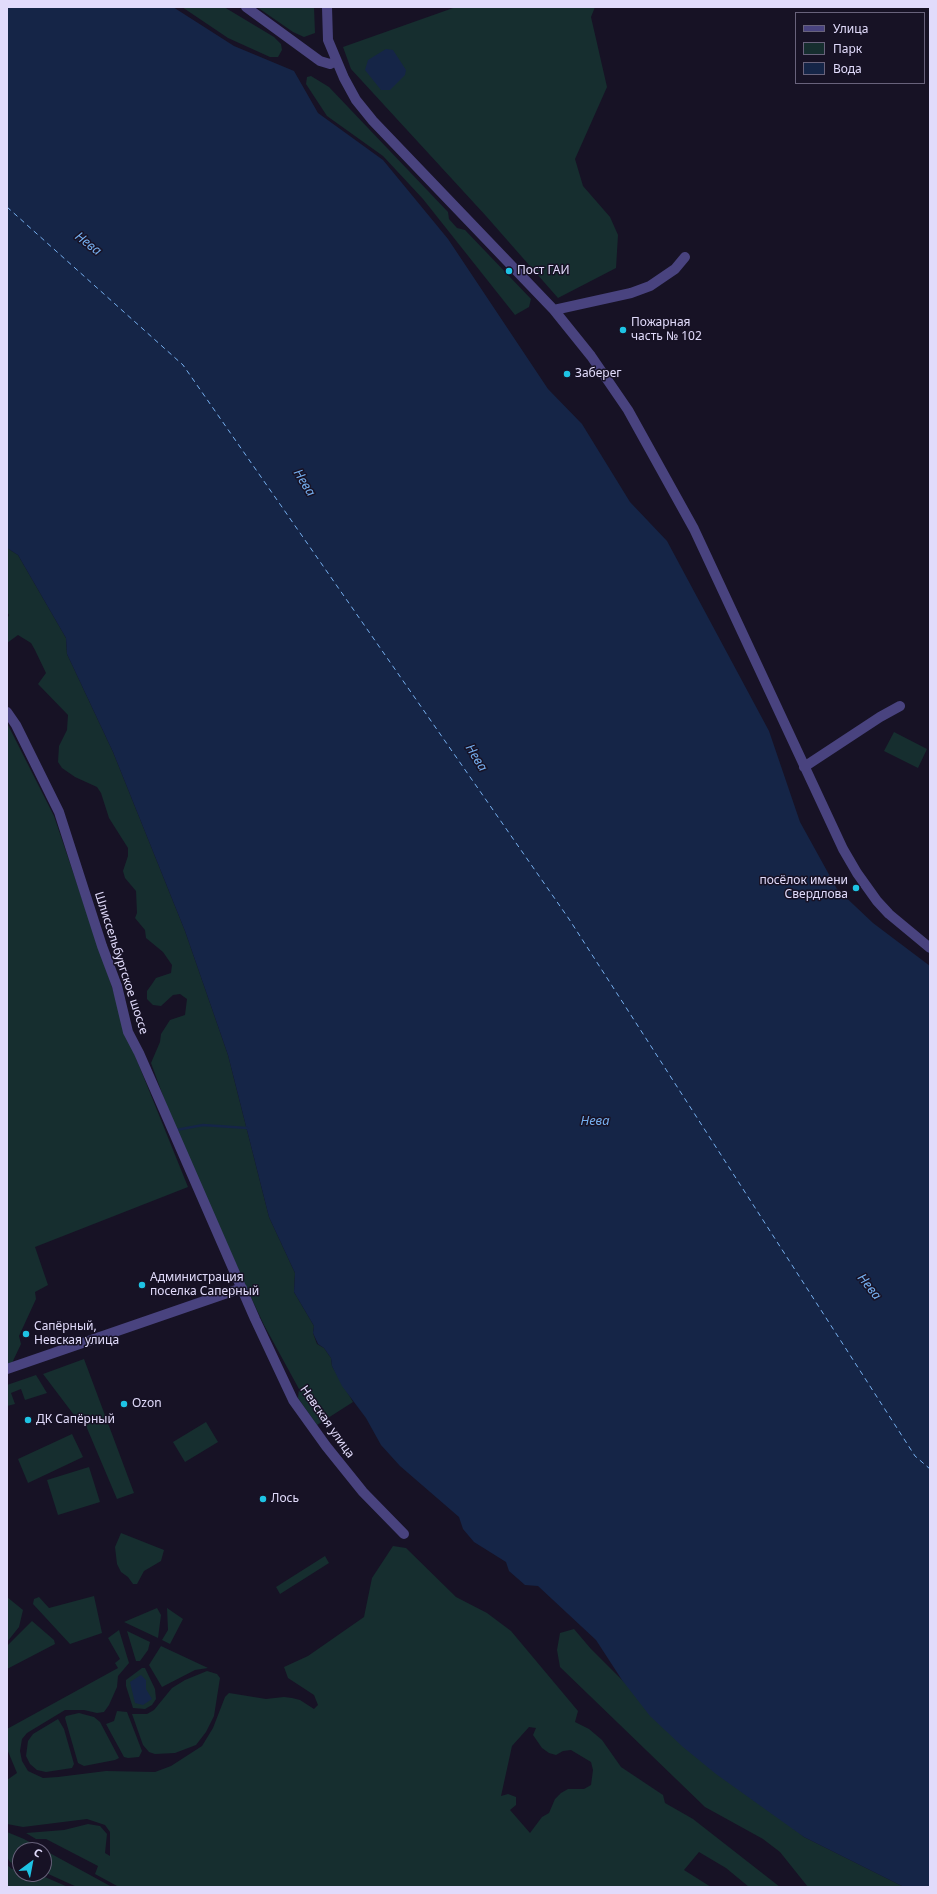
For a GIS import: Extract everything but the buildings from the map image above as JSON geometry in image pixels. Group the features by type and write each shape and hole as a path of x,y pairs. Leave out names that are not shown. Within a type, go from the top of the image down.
{"street":[{"path":"246,7 320,61 330,64 336,61"},
{"path":"327,7 328,40 336,61 356,100 373,121 554,310 591,356 628,410 694,529 804,767 844,849 863,882 889,914 930,948"},
{"path":"554,310 609,299 650,286 675,269 685,257"},
{"path":"804,767 880,717 900,706"},
{"name":"Шлиссельбургское шоссе","path":"7,712 16,725 59,812 102,946 117,986 128,1032 140,1053 242,1288"},
{"path":"7,1369 242,1288"},
{"name":"Невская улица","path":"242,1288 299,1409 363,1492 404,1534"}],"green space":[{"path":"182,7 224,7 274,37 281,44 282,50 278,57 270,57 228,38"},
{"path":"257,7 314,7 315,33 304,37 293,32"},
{"path":"456,7 595,7 591,17 607,87 575,159 583,186 610,217 618,235 616,268 558,298 486,216 351,69 343,47"},
{"path":"311,76 329,87 448,212 449,219 457,228 465,230 531,299 529,307 515,315 423,199 383,156 327,116 306,84 307,77"},
{"path":"7,548 18,555 66,638 67,654 113,752 185,931 228,1055 269,1217 295,1273 294,1292 314,1326 313,1333 317,1344 324,1348 331,1358 332,1366 353,1402 317,1425 298,1398 299,1389 264,1325 249,1293 173,1123 151,1063 160,1042 161,1034 170,1020 185,1015 187,999 180,994 173,995 161,1006 153,1005 147,999 147,991 156,978 171,973 172,965 163,952 146,938 145,930 135,918 137,913 136,891 125,878 123,871 128,856 128,848 109,818 101,793 97,787 75,777 62,768 58,762 59,746 67,730 68,715 38,684 46,673 35,650 31,643 18,635 7,643 7,619 9,615 7,612"},
{"path":"7,723 54,816 136,1058 188,1187 35,1247 48,1285 35,1292 36,1299 19,1336 21,1344 12,1363 7,1365"},
{"path":"894,732 927,749 918,768 884,751"},
{"path":"84,1359 134,1493 117,1499 81,1414 74,1415 43,1374"},
{"path":"36,1375 47,1393 25,1400 21,1389 11,1393 15,1404 7,1406 7,1385"},
{"path":"206,1422 218,1442 185,1462 173,1442"},
{"path":"72,1434 83,1457 28,1483 18,1459"},
{"path":"89,1467 100,1502 58,1515 47,1480"},
{"path":"121,1533 164,1550 161,1561 144,1571 137,1584 133,1584 128,1577 121,1572 117,1564 115,1547"},
{"path":"393,1546 406,1548 456,1597 487,1613 511,1631 578,1711 575,1722 589,1729 602,1740 621,1767 663,1795 665,1803 693,1819 780,1887 749,1887 726,1868 699,1852 684,1870 711,1887 119,1887 95,1874 98,1866 46,1839 36,1839 26,1833 64,1830 88,1824 100,1826 107,1834 105,1853 110,1856 110,1832 105,1825 87,1819 23,1827 7,1824 7,1780 17,1773 7,1749 7,1729 118,1668 115,1663 120,1659 108,1638 119,1630 129,1663 118,1676 117,1687 109,1705 104,1712 97,1713 84,1710 65,1710 27,1733 22,1739 20,1751 22,1761 28,1771 43,1778 106,1771 155,1772 171,1766 202,1746 213,1728 225,1697 229,1693 266,1699 284,1697 292,1698 300,1700 314,1709 318,1705 314,1695 288,1678 284,1667 308,1656 364,1617 372,1578","holes":["529,1727 536,1728 533,1735 542,1748 549,1753 556,1755 563,1751 571,1750 591,1762 593,1770 591,1785 584,1789 568,1789 561,1793 555,1799 549,1813 542,1817 530,1833 510,1810 516,1805 516,1797 508,1794 501,1796 512,1746"]},
{"path":"325,1556 329,1563 280,1594 276,1587"},
{"path":"94,1596 102,1633 70,1644 33,1604 34,1599 39,1597 49,1608"},
{"path":"7,1597 23,1610 19,1627 7,1642"},
{"path":"157,1608 161,1615 158,1638 124,1622"},
{"path":"167,1608 183,1619 170,1644 162,1640 168,1630"},
{"path":"32,1621 54,1640 55,1644 7,1669 7,1646"},
{"path":"574,1629 591,1649 622,1680 804,1837 904,1887 808,1887 780,1852 763,1839 705,1807 560,1667 557,1650 560,1633"},
{"path":"127,1631 150,1642 148,1650 140,1661 136,1661"},
{"path":"161,1646 208,1668 195,1670 162,1687 149,1665"},
{"path":"142,1668 145,1668 155,1689 156,1699 152,1705 145,1709 133,1708 126,1686 126,1680"},
{"path":"207,1671 217,1674 220,1678 214,1716 206,1732 196,1745 175,1753 155,1754 149,1752 143,1745 132,1714 147,1714 154,1710 172,1688 185,1680"},
{"path":"117,1711 127,1712 142,1751 139,1757 124,1757 106,1724 114,1721"},
{"path":"79,1713 94,1717 100,1722 119,1758 84,1766 78,1763 65,1718 66,1716"},
{"path":"58,1719 64,1729 74,1764 72,1768 46,1772 37,1770 30,1764 26,1756 28,1741 33,1734"},
{"path":"7,1832 30,1842 12,1842 12,1863 7,1857"},
{"path":"52,1854 112,1887 77,1887 52,1876"},
{"path":"7,1865 12,1869 12,1882 52,1882 52,1880 68,1887 7,1887"}],"water":[{"name":"Нева","path":"7,7 173,7 234,46 294,71 318,113 383,160 448,239 548,389 582,424 630,502 667,541 769,731 800,822 837,889 873,923 930,966 930,1887 904,1887 804,1837 716,1774 683,1747 650,1716 622,1680 596,1640 538,1586 525,1585 509,1571 506,1562 474,1542 463,1529 459,1517 400,1466 381,1445 366,1418 342,1386 332,1366 331,1358 324,1348 318,1344 313,1333 314,1326 294,1292 295,1273 269,1217 228,1055 185,931 113,752 67,654 66,638 18,555 7,548"},
{"path":"386,49 393,50 406,70 405,75 390,90 381,90 365,70 368,60"},
{"path":"141,1675 146,1680 146,1689 152,1699 143,1705 135,1703 130,1682"}],"waterway":[{"path":"176,1130 203,1125 247,1128"}],"ferry route":[{"path":"7,207 183,365 569,919 915,1456 930,1469"}],"place":[{"name":"Пост ГАИ","path":"509,271"},
{"name":"Пожарная часть № 102","path":"623,330"},
{"name":"Заберег","path":"567,374"},
{"name":"посёлок имени Свердлова","path":"856,888"},
{"name":"Администрация поселка Саперный","path":"142,1285"},
{"name":"Сапёрный, Невская улица","path":"26,1334"},
{"name":"Ozon","path":"124,1404"},
{"name":"ДК Сапёрный","path":"28,1420"},
{"name":"Лось","path":"263,1499"}]}
